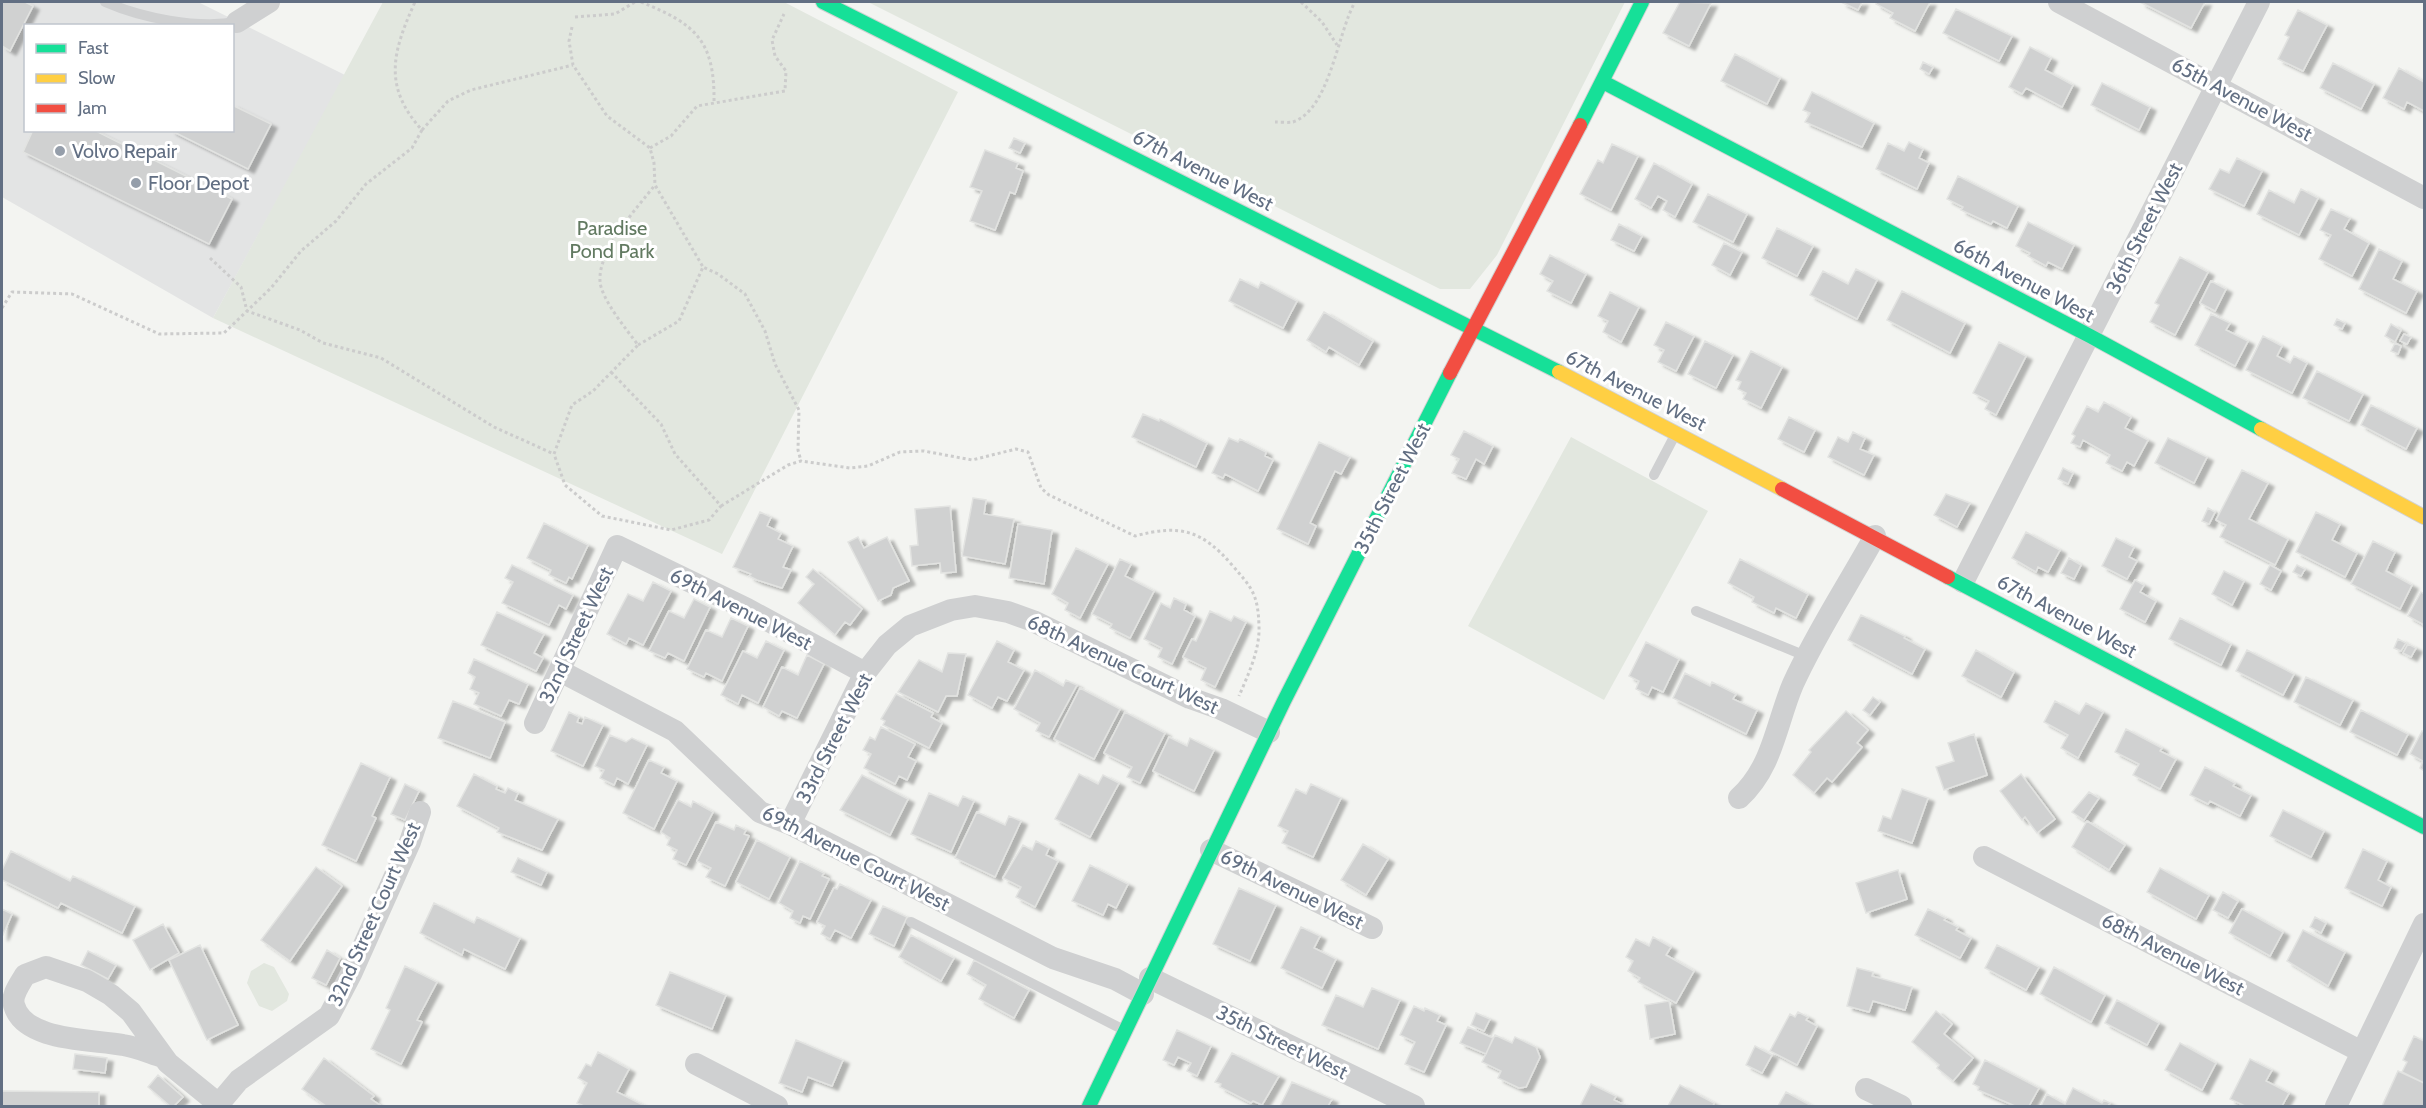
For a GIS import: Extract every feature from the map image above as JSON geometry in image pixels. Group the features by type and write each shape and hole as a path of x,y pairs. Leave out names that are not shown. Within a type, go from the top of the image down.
{"street":[{"path":"237,22 269,2"},
{"name":"67th Avenue West","path":"823,2 1473,328 1963,582 2424,827"},
{"name":"35th Street West","path":"1089,1107 1269,732 1473,328 1603,82 1642,2"},
{"name":"65th Avenue West","path":"2059,2 2424,198"},
{"name":"36th Street West","path":"1963,582 2259,2"},
{"name":"66th Avenue West","path":"1603,82 2090,336 2424,517"},
{"path":"1739,798 1757,779 1768,760 1780,718 1794,683 1875,536"},
{"name":"32nd Street West","path":"535,723 617,546"},
{"name":"69th Avenue West","path":"617,546 747,609 865,673"},
{"name":"68th Avenue Court West","path":"975,606 1008,612 1033,621 1190,698 1269,732"},
{"name":"33rd Street West","path":"790,824 865,673 887,645 910,626 951,610 975,606"},
{"name":"69th Avenue Court West","path":"560,671 675,731 760,812 790,824 1053,958 1115,979 1146,986"},
{"name":"32nd Street Court West","path":"219,1106 239,1080 329,1016 351,974 401,862 420,812"},
{"name":"69th Avenue West","path":"1211,850 1372,928"},
{"name":"68th Avenue West","path":"1984,857 2362,1052"},
{"path":"2336,1107 2424,924"},
{"path":"163,1057 126,1045 50,1035 31,1027 20,1016 14,1006 13,997 24,975 46,967 59,970 111,995 131,1012 163,1057 219,1106"},
{"name":"35th Street West","path":"1146,986 1414,1107"},
{"path":"696,1064 777,1107"},
{"path":"1866,1089 1901,1107"}],"lane":[{"path":"105,2 143,14 211,24"},
{"path":"226,24 237,22"},
{"path":"1653,475 1676,433"},
{"path":"1696,611 1808,657"},
{"path":"911,922 1125,1030"}],"path":[{"path":"415,2 400,35 394,77 405,112 422,130"},
{"path":"575,17 615,14 635,2"},
{"path":"641,2 686,23 700,40 714,71 714,103"},
{"path":"1301,2 1322,22 1337,45"},
{"path":"1275,122 1292,122 1308,113 1327,80 1337,45 1355,2"},
{"path":"650,148 671,136 697,106 785,91 786,71 775,56 772,39 784,14"},
{"path":"572,27 569,41 573,65 607,116 650,148 654,163 655,185 703,267 718,274 745,294 765,331 775,363 800,410 798,450 801,461"},
{"path":"2,308 12,292 72,294 159,334 224,333 271,288 301,251 336,220 366,184 412,148 422,130 448,101 471,90 573,65"},
{"path":"638,345 611,307 600,283 602,266 622,227 655,185"},
{"path":"210,258 242,287 247,311"},
{"path":"703,267 679,321 638,345 593,390 572,405 554,454 565,485 602,516 671,530 709,520 721,506 788,465 801,461 850,468 868,466 900,452 924,451 972,459 1016,449 1028,452 1041,488 1049,495 1135,536 1162,529 1200,535 1218,549 1255,591 1260,628 1256,650 1231,714"},
{"path":"247,311 300,330 323,343 381,358 494,427 554,454"},
{"path":"611,372 661,424 675,454 721,506"}],"shaded area":[{"path":"2,2 198,2 345,75 213,318 2,197"}],"green space":[{"name":"Paradise Pond Park","path":"383,2 784,2 958,92 722,554 213,318"},
{"path":"868,2 1625,2 1497,255 1470,289 1440,289"},
{"path":"1571,437 1708,511 1604,700 1468,626"},
{"path":"264,963 274,967 289,994 287,1001 272,1011 259,1006 247,983 251,971"}],"building":[{"path":"2,2 25,2 33,6 10,51 2,46"},
{"path":"1680,2 1711,3 1689,46 1663,33"},
{"path":"1841,2 1862,2 1858,10"},
{"path":"1877,2 1930,2 1915,31 1890,18 1893,13 1876,4"},
{"path":"2140,2 2205,2 2191,28"},
{"path":"1956,9 2012,36 1999,61 1943,33"},
{"path":"2298,10 2327,25 2303,71 2278,59 2289,37 2285,35"},
{"path":"2030,47 2051,58 2045,70 2073,85 2062,107 2026,88 2022,94 2009,87"},
{"path":"1735,54 1780,78 1767,104 1721,81"},
{"path":"1923,62 1933,67 1929,74 1920,69"},
{"path":"2333,63 2374,84 2361,109 2320,88"},
{"path":"2399,68 2424,82 2424,111 2407,102 2404,109 2383,98"},
{"path":"2102,83 2150,107 2139,130 2091,105"},
{"path":"1812,92 1874,123 1862,147 1805,122 1810,113 1803,110"},
{"path":"234,106 271,124 248,169 174,132 234,132"},
{"path":"32,132 98,132 232,199 209,244 23,152"},
{"path":"1014,138 1025,143 1020,153 1009,148"},
{"path":"1909,142 1923,149 1919,158 1929,163 1917,189 1876,169 1888,143 1904,151"},
{"path":"1612,144 1638,156 1611,210 1580,194 1598,160 1603,163"},
{"path":"985,150 1018,163 1016,168 1023,171 1015,194 1010,192 995,230 970,221 982,191 970,187"},
{"path":"2237,158 2262,171 2244,206 2209,189 2220,169 2229,173"},
{"path":"1654,163 1692,184 1675,217 1663,210 1667,201 1658,196 1651,208 1635,199"},
{"path":"1958,176 2018,206 2007,228 1993,221 1991,224 1961,210 1963,207 1947,199"},
{"path":"2301,189 2318,198 2299,235 2257,214 2269,190 2294,203"},
{"path":"1708,194 1747,214 1733,242 1693,222"},
{"path":"2331,209 2350,218 2344,229 2369,243 2352,276 2319,259 2331,235 2320,230"},
{"path":"2028,222 2074,245 2062,269 2048,262 2046,266 2028,256 2030,253 2016,246"},
{"path":"1619,224 1642,236 1634,251 1611,240"},
{"path":"1777,228 1813,246 1797,276 1762,258"},
{"path":"1724,243 1742,252 1730,275 1712,265"},
{"path":"2379,249 2402,261 2393,279 2417,291 2406,313 2359,289"},
{"path":"1550,255 1586,274 1571,303 1547,291 1553,281 1540,274"},
{"path":"2180,257 2208,272 2175,335 2150,322 2159,305 2155,303"},
{"path":"1856,269 1877,280 1857,319 1810,295 1823,271 1848,284"},
{"path":"1240,279 1258,288 1261,282 1297,301 1283,328 1229,301"},
{"path":"2211,281 2226,289 2215,311 2200,303"},
{"path":"1902,291 1965,323 1950,353 1887,320"},
{"path":"1610,292 1639,307 1621,342 1603,332 1608,321 1598,316"},
{"path":"1324,312 1373,341 1359,365 1329,347 1326,352 1307,340"},
{"path":"2211,314 2230,323 2226,330 2248,341 2235,366 2195,345"},
{"path":"2337,319 2345,323 2342,329 2334,325"},
{"path":"1666,322 1694,336 1676,371 1658,362 1664,350 1654,345"},
{"path":"2391,324 2401,330 2395,342 2385,336"},
{"path":"2404,334 2411,337 2407,344 2400,341"},
{"path":"2263,336 2282,346 2277,356 2290,363 2294,356 2307,363 2292,393 2246,370"},
{"path":"1705,341 1733,355 1716,388 1688,374"},
{"path":"1999,342 2026,356 1996,415 1985,409 1989,401 1973,393"},
{"path":"2395,343 2401,346 2398,354 2391,351"},
{"path":"1751,351 1782,367 1761,408 1743,399 1746,393 1738,389 1741,382 1736,380"},
{"path":"2317,371 2363,394 2349,421 2303,398"},
{"path":"2104,402 2131,417 2125,428 2148,440 2134,466 2127,462 2122,471 2106,463 2110,455 2083,440 2080,447 2071,443 2075,436 2072,434 2087,406 2098,412"},
{"path":"2371,405 2417,428 2406,449 2361,425"},
{"path":"1143,414 1159,421 1160,419 1207,443 1196,467 1132,437"},
{"path":"1789,417 1815,430 1804,452 1778,439"},
{"path":"1464,431 1493,446 1484,464 1476,459 1466,479 1452,473 1459,459 1451,455"},
{"path":"1853,432 1865,438 1860,449 1874,455 1864,475 1828,457 1838,437 1848,442"},
{"path":"1229,438 1238,442 1240,439 1266,452 1265,456 1273,460 1258,491 1225,474 1223,478 1212,473"},
{"path":"2168,438 2207,457 2194,483 2155,463"},
{"path":"1319,442 1350,457 1341,474 1335,471 1310,523 1316,526 1308,544 1277,529"},
{"path":"2063,468 2073,473 2068,484 2058,479"},
{"path":"2242,470 2268,483 2249,519 2288,539 2275,565 2220,537 2226,525 2216,520"},
{"path":"1946,494 1970,503 1957,527 1934,515"},
{"path":"973,498 986,500 984,514 1014,519 1005,564 962,556"},
{"path":"950,506 956,572 941,573 940,563 912,566 910,546 918,545 915,509"},
{"path":"2208,508 2215,512 2209,524 2202,521"},
{"path":"760,512 771,517 767,526 781,533 778,539 793,546 783,567 791,570 782,588 757,580 749,576 751,574 733,567"},
{"path":"2316,512 2340,524 2332,540 2357,553 2345,577 2296,552"},
{"path":"544,523 588,545 572,579 569,577 566,583 549,575 551,570 527,558"},
{"path":"1018,524 1052,530 1044,584 1009,578"},
{"path":"2026,532 2060,550 2048,572 2038,567 2036,572 2012,558"},
{"path":"858,537 864,548 887,537 909,581 893,588 891,595 878,601 848,542"},
{"path":"2116,538 2134,547 2129,557 2137,561 2127,579 2102,566"},
{"path":"2373,541 2395,552 2386,571 2412,585 2400,609 2351,584"},
{"path":"1076,548 1108,564 1080,618 1065,610 1068,603 1052,594"},
{"path":"2069,558 2081,565 2074,579 2061,573"},
{"path":"1120,559 1131,564 1125,576 1154,591 1130,638 1110,628 1112,624 1092,614"},
{"path":"1740,559 1808,594 1796,618 1776,608 1774,613 1752,602 1754,597 1728,583"},
{"path":"512,565 573,595 566,609 559,605 549,625 502,603 513,582 505,578"},
{"path":"2270,565 2281,571 2271,590 2260,584"},
{"path":"2297,565 2305,569 2301,576 2293,572"},
{"path":"813,569 862,609 850,625 845,622 835,635 798,603 814,584 806,577"},
{"path":"2224,571 2244,581 2232,605 2212,594"},
{"path":"2135,580 2144,585 2140,592 2156,601 2145,622 2120,609"},
{"path":"653,582 671,591 643,645 629,638 626,644 607,634 628,594 643,601"},
{"path":"2421,592 2424,594 2424,625 2408,616"},
{"path":"1174,598 1186,604 1184,610 1195,616 1172,664 1158,657 1162,648 1144,639 1161,603 1170,608"},
{"path":"694,599 710,607 684,661 668,653 665,658 649,651 669,611 684,618"},
{"path":"1210,611 1231,621 1234,616 1246,622 1215,687 1201,680 1206,668 1183,657 1192,639 1196,641"},
{"path":"497,612 544,634 534,653 543,658 536,671 481,645"},
{"path":"1861,615 1905,636 1904,638 1925,649 1912,674 1848,640"},
{"path":"731,618 748,626 722,681 706,673 704,677 687,669 706,630 722,637"},
{"path":"2180,618 2231,644 2221,665 2169,639"},
{"path":"2398,639 2406,643 2401,651 2394,648"},
{"path":"766,641 784,650 758,703 742,695 738,704 721,695 743,651 757,658"},
{"path":"997,641 1014,650 1008,662 1024,670 1007,701 998,697 992,708 968,695"},
{"path":"1646,642 1679,659 1663,692 1652,687 1648,695 1636,689 1639,681 1629,676"},
{"path":"2408,644 2416,648 2411,657 2403,653"},
{"path":"1976,650 2014,672 2001,697 1962,676"},
{"path":"2247,650 2294,674 2283,695 2236,671"},
{"path":"948,653 966,654 957,696 946,696 938,712 898,692 919,660 942,672"},
{"path":"807,655 824,664 797,718 782,711 779,716 763,707 782,667 798,675"},
{"path":"474,659 528,684 519,704 509,700 501,716 474,704 479,693 470,689 475,677 468,673"},
{"path":"1035,670 1063,686 1066,680 1077,685 1049,737 1036,731 1040,723 1014,709"},
{"path":"1685,673 1710,686 1712,682 1736,694 1733,699 1757,710 1746,734 1673,698"},
{"path":"2306,677 2353,700 2340,725 2294,702"},
{"path":"1080,688 1120,709 1094,759 1054,739"},
{"path":"896,694 933,713 931,717 942,723 929,748 883,725 885,721 881,719"},
{"path":"1873,697 1880,702 1870,715 1863,710"},
{"path":"453,701 505,722 490,758 438,738"},
{"path":"2055,701 2079,714 2086,703 2103,712 2078,758 2061,748 2068,735 2044,722"},
{"path":"2361,710 2408,734 2397,755 2350,732"},
{"path":"1846,711 1868,730 1857,743 1862,747 1832,782 1827,778 1814,793 1793,775 1811,752 1809,750"},
{"path":"569,712 579,717 577,722 582,724 585,717 603,725 583,766 551,751"},
{"path":"1125,712 1165,733 1140,783 1127,777 1132,767 1104,753"},
{"path":"881,727 915,744 908,757 916,761 907,780 899,776 895,784 864,768 871,754 863,750 870,737 875,740"},
{"path":"2126,729 2162,748 2160,751 2176,759 2160,789 2133,775 2139,764 2115,752"},
{"path":"2422,731 2424,732 2424,771 2420,768 2423,761 2410,754"},
{"path":"1974,734 1987,775 1944,790 1936,767 1954,761 1948,743"},
{"path":"610,735 626,742 632,738 647,745 628,784 617,778 614,785 600,778 604,770 595,766"},
{"path":"1169,737 1187,746 1190,738 1214,750 1194,791 1153,771"},
{"path":"649,760 664,767 661,773 677,781 654,829 623,813"},
{"path":"361,763 390,777 372,816 376,818 356,861 322,845"},
{"path":"2205,767 2235,783 2233,786 2251,795 2240,816 2210,801 2208,804 2190,795"},
{"path":"474,774 505,793 508,788 518,793 515,800 558,819 542,850 497,832 499,828 457,806"},
{"path":"1079,774 1098,784 1103,775 1119,783 1090,837 1055,819"},
{"path":"2021,774 2055,819 2037,833 2025,817 2022,820 2000,791"},
{"path":"862,775 908,799 890,835 840,810"},
{"path":"405,784 419,791 405,820 391,814"},
{"path":"1311,784 1341,798 1313,857 1282,843 1288,831 1278,826 1296,789 1306,794"},
{"path":"1902,789 1928,798 1912,843 1878,831 1883,816 1891,819"},
{"path":"2089,792 2099,798 2084,820 2072,812"},
{"path":"929,793 958,806 963,796 974,801 951,852 911,834"},
{"path":"678,800 691,807 693,801 713,812 686,865 673,859 677,850 667,845 670,838 661,832"},
{"path":"2283,810 2324,831 2311,857 2270,836"},
{"path":"977,812 1005,825 1009,816 1021,821 995,877 955,858"},
{"path":"2087,821 2125,845 2109,870 2072,847"},
{"path":"716,822 734,830 736,825 746,830 744,834 749,836 725,886 706,877 711,868 697,861"},
{"path":"757,840 790,857 769,899 736,882"},
{"path":"1036,841 1049,848 1046,855 1058,861 1035,907 1016,897 1021,887 1003,878 1023,845 1032,850"},
{"path":"1363,844 1388,859 1366,895 1341,880"},
{"path":"2363,849 2387,861 2378,880 2391,887 2382,906 2345,888"},
{"path":"11,851 70,881 73,876 135,906 122,933 61,903 58,908 2,880 2,870"},
{"path":"518,858 547,872 541,885 511,872"},
{"path":"800,861 824,873 822,876 829,879 810,919 803,916 800,923 790,918 793,911 779,903"},
{"path":"1090,865 1128,884 1116,908 1108,904 1103,915 1072,901"},
{"path":"316,867 342,886 290,961 261,940"},
{"path":"2160,868 2209,895 2196,919 2147,892"},
{"path":"1898,870 1907,899 1866,913 1856,883"},
{"path":"840,884 871,900 851,938 835,930 830,939 821,934 825,926 817,922 834,888 837,889"},
{"path":"1239,888 1276,905 1250,961 1213,944"},
{"path":"2223,892 2238,901 2228,918 2213,910"},
{"path":"434,903 474,923 477,917 520,938 505,969 464,949 462,955 420,933"},
{"path":"883,906 907,917 894,946 869,934"},
{"path":"2,909 12,914 2,937"},
{"path":"1928,909 1946,918 1944,920 1958,927 1956,930 1971,938 1960,958 1915,935"},
{"path":"2242,909 2283,932 2270,956 2229,933"},
{"path":"2315,917 2326,923 2321,933 2310,927"},
{"path":"163,924 179,953 150,970 133,940"},
{"path":"1301,927 1320,936 1314,948 1336,959 1322,988 1281,968"},
{"path":"2303,930 2345,952 2328,986 2287,961"},
{"path":"911,935 954,958 941,981 899,957"},
{"path":"1653,937 1671,947 1666,955 1694,971 1676,1003 1638,982 1640,978 1628,971 1633,961 1626,957 1636,939 1649,946"},
{"path":"200,945 238,1025 207,1040 169,960"},
{"path":"1997,945 2039,967 2026,990 1985,968"},
{"path":"327,950 340,958 326,985 312,978"},
{"path":"88,951 116,965 108,979 81,965"},
{"path":"974,960 1029,990 1014,1018 979,999 986,985 967,974"},
{"path":"405,966 437,982 417,1020 422,1022 401,1064 371,1049 390,1010 386,1008"},
{"path":"2054,967 2105,995 2091,1022 2040,994"},
{"path":"1857,968 1873,972 1872,976 1912,987 1905,1010 1873,1001 1869,1012 1847,1006"},
{"path":"670,972 726,995 712,1029 656,1005"},
{"path":"1372,988 1400,1000 1378,1049 1322,1025 1336,995 1363,1007"},
{"path":"2117,1000 2159,1023 2147,1045 2105,1023"},
{"path":"1669,1001 1675,1034 1650,1039 1645,1005"},
{"path":"1414,1006 1440,1015 1437,1021 1446,1025 1424,1072 1405,1064 1415,1042 1400,1035"},
{"path":"1936,1011 1952,1024 1944,1034 1973,1058 1953,1081 1937,1068 1939,1065 1912,1042"},
{"path":"1798,1012 1808,1017 1806,1020 1817,1026 1797,1065 1770,1051 1790,1014 1795,1017"},
{"path":"1476,1013 1490,1019 1484,1031 1471,1025"},
{"path":"1468,1027 1493,1038 1486,1054 1460,1043"},
{"path":"1177,1030 1211,1046 1197,1076 1187,1071 1191,1063 1178,1057 1174,1065 1163,1060"},
{"path":"1495,1035 1512,1043 1515,1037 1536,1047 1540,1057 1526,1087 1519,1088 1498,1078 1501,1071 1482,1062"},
{"path":"2414,1036 2424,1041 2424,1083 2402,1072 2407,1062 2403,1060"},
{"path":"796,1040 843,1060 832,1086 808,1077 802,1092 779,1083"},
{"path":"2180,1043 2216,1063 2202,1090 2165,1070"},
{"path":"1755,1046 1772,1055 1762,1073 1746,1065"},
{"path":"598,1052 629,1069 617,1092 645,1106 584,1106 577,1103 587,1083 578,1078 586,1064 591,1066"},
{"path":"1232,1053 1279,1076 1262,1105 1253,1101 1251,1103 1215,1082"},
{"path":"75,1054 107,1058 105,1073 73,1069"},
{"path":"324,1058 374,1096 371,1099 381,1106 326,1106 302,1089"},
{"path":"2250,1059 2272,1070 2266,1081 2289,1093 2282,1106 2245,1106 2230,1099"},
{"path":"1985,1060 2039,1088 2029,1106 2015,1106 1978,1090 1979,1087 1973,1084"},
{"path":"2398,1071 2424,1083 2424,1106 2382,1106"},
{"path":"158,1075 183,1097 174,1106 170,1106 148,1087"},
{"path":"1292,1082 1332,1099 1328,1106 1280,1106"},
{"path":"1591,1084 1616,1096 1614,1100 1627,1106 1580,1106"},
{"path":"1680,1085 1714,1103 1713,1106 1668,1106"},
{"path":"2073,1088 2102,1103 2104,1100 2110,1103 2108,1106 2041,1106 2047,1094 2065,1104"},
{"path":"2,1091 99,1092 99,1106 2,1106"},
{"path":"1786,1092 1810,1105 1778,1106"}],"traffic: fast":[{"path":"823,2 1559,372"},
{"path":"1580,125 1642,2"},
{"path":"1603,82 2090,336 2261,429"},
{"path":"1089,1106 1284,701 1450,373"},
{"path":"1948,577 2424,827"}],"traffic: slow":[{"path":"1559,372 1782,489"},
{"path":"2261,429 2424,517"}],"traffic: jam":[{"path":"1450,373 1580,125"},
{"path":"1782,489 1948,577"}],"place":[{"name":"Volvo Repair","path":"60,151"},
{"name":"Floor Depot","path":"136,183"}]}
